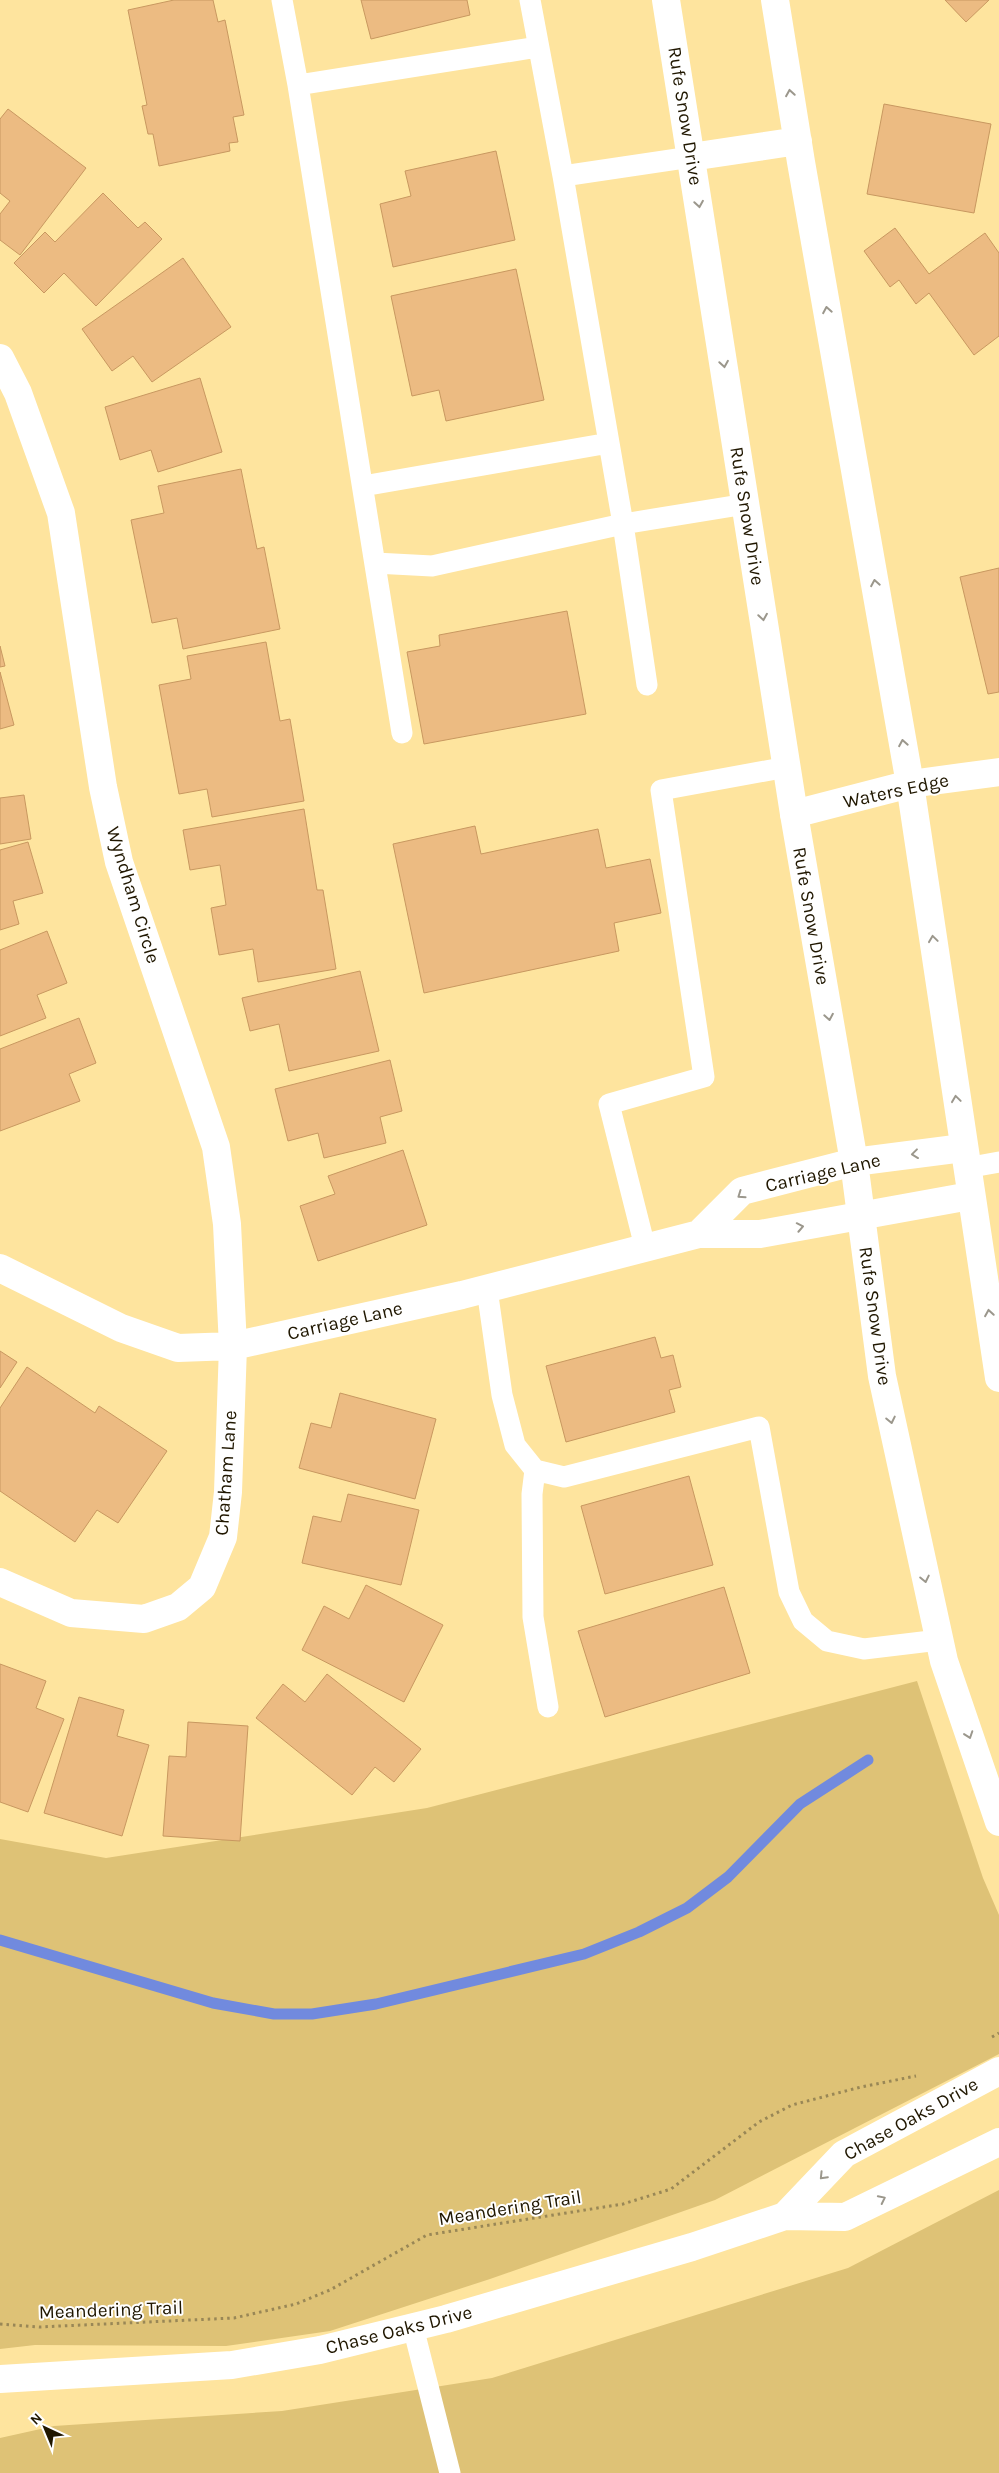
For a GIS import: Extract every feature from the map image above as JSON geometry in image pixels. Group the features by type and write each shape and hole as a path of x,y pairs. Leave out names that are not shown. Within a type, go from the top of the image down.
{"street":[{"name":"Rufe Snow Drive","path":"666,0 794,814 854,1162 882,1376 944,1661 999,1822"},
{"path":"775,0 910,784 970,1196 999,1378"},
{"path":"691,157 798,141"},
{"name":"Wyndham Circle","path":"0,358 18,393 60,513 103,787 119,862 216,1147 227,1224 233,1346"},
{"name":"Waters Edge","path":"794,814 910,784 999,772"},
{"name":"Carriage Lane","path":"699,1234 742,1191 854,1162 965,1158"},
{"name":"Carriage Lane","path":"0,1268 49,1294 137,1334 178,1348 233,1346 487,1288 699,1234 760,1234 970,1196"},
{"name":"Chatham Lane","path":"0,1582 71,1613 144,1620 178,1607 202,1587 223,1538 228,1492 233,1346"},
{"name":"Chase Oaks Drive","path":"785,2216 844,2154 999,2070"},
{"name":"Chase Oaks Drive","path":"0,2379 232,2365 320,2350 413,2327 682,2250 785,2216 845,2216 999,2142"}],"lane":[{"path":"282,0 298,85 402,733"},
{"path":"530,0 564,176 623,524 647,685"},
{"path":"298,85 538,47"},
{"path":"564,176 691,157"},
{"path":"363,486 609,443"},
{"path":"375,563 432,566 623,524 746,504"},
{"path":"645,1248 609,1104 704,1076 661,790 787,767"},
{"path":"965,1158 999,1162"},
{"path":"487,1288 502,1395 515,1445 535,1470 564,1477 759,1427 789,1592 803,1621 827,1641 864,1649 939,1640"},
{"path":"535,1470 532,1494 533,1618 548,1707"},
{"path":"413,2327 450,2473"}],"path":[{"path":"990,2038 999,2033"},
{"name":"Meandering Trail","path":"0,2324 39,2327 234,2318 296,2304 330,2290 427,2235 623,2204 671,2189 759,2122 792,2105 861,2087 919,2075"}],"shaded area":[{"path":"917,1681 983,1878 999,1915 999,2054 715,2200 490,2279 330,2331 226,2346 35,2345 0,2349 0,1839 106,1858 427,1808"},
{"path":"999,2190 999,2473 0,2473 0,2438 54,2426 282,2411 492,2378 848,2268"}],"building":[{"path":"174,0 213,0 218,22 225,20 244,115 233,117 238,142 229,143 230,151 159,166 153,134 148,134 142,106 147,105 128,10"},
{"path":"361,0 467,0 470,15 371,39"},
{"path":"945,0 989,0 966,22"},
{"path":"884,104 991,124 974,213 867,194"},
{"path":"8,109 86,168 20,255 0,240 0,214 10,201 0,193 0,119"},
{"path":"496,151 515,240 393,267 380,204 411,196 405,171"},
{"path":"103,193 138,228 145,222 162,239 96,306 64,273 44,293 14,263 45,232 55,242"},
{"path":"895,228 929,274 985,233 999,253 999,336 974,355 929,293 916,304 899,280 890,287 864,251"},
{"path":"183,258 231,327 152,382 133,356 112,371 82,329"},
{"path":"516,269 544,400 446,421 439,390 412,396 391,296"},
{"path":"200,378 222,452 158,472 151,450 120,460 105,407"},
{"path":"241,469 257,549 264,547 280,629 183,649 177,618 152,623 131,520 164,513 158,486"},
{"path":"999,568 999,692 988,694 960,577"},
{"path":"567,611 586,714 424,744 407,652 440,646 439,635"},
{"path":"266,642 280,721 290,719 304,801 212,817 207,789 179,794 159,685 191,679 187,656"},
{"path":"0,646 5,666 0,667"},
{"path":"0,672 14,725 0,729"},
{"path":"24,795 31,839 0,844 0,798"},
{"path":"304,809 317,890 323,890 336,969 258,982 253,949 219,955 211,908 226,905 220,865 190,870 183,830"},
{"path":"475,826 481,854 598,829 606,868 650,859 661,913 614,923 619,951 424,993 393,844"},
{"path":"28,842 43,893 13,901 19,924 0,930 0,850"},
{"path":"47,931 67,983 37,995 46,1018 0,1036 0,950"},
{"path":"360,971 379,1051 289,1071 279,1024 250,1031 242,998"},
{"path":"79,1018 96,1063 69,1074 80,1101 0,1131 0,1049"},
{"path":"390,1060 402,1111 380,1117 386,1143 324,1158 318,1133 288,1141 275,1089"},
{"path":"403,1150 427,1225 318,1261 300,1206 335,1194 328,1176"},
{"path":"655,1337 661,1358 673,1355 681,1387 669,1390 675,1412 566,1442 546,1366"},
{"path":"0,1351 17,1362 0,1388"},
{"path":"27,1367 95,1413 99,1406 167,1451 118,1523 97,1510 75,1542 0,1491 0,1408"},
{"path":"340,1393 436,1419 415,1499 299,1468 311,1423 331,1428"},
{"path":"689,1476 713,1565 605,1594 581,1506"},
{"path":"348,1494 419,1510 401,1585 302,1563 313,1516 341,1522"},
{"path":"366,1585 443,1625 404,1702 302,1650 324,1606 349,1619"},
{"path":"724,1587 750,1673 605,1717 578,1631"},
{"path":"0,1664 46,1681 36,1708 64,1719 28,1812 0,1802"},
{"path":"327,1674 421,1749 394,1782 375,1767 352,1795 256,1718 283,1684 305,1702"},
{"path":"79,1697 124,1710 117,1736 149,1745 122,1836 44,1813"},
{"path":"188,1722 248,1726 240,1841 163,1836 169,1756 186,1757"}],"waterway":[{"path":"0,1940 213,2003 274,2014 312,2014 376,2004 584,1954 639,1932 687,1908 728,1877 800,1804 868,1760"}]}
